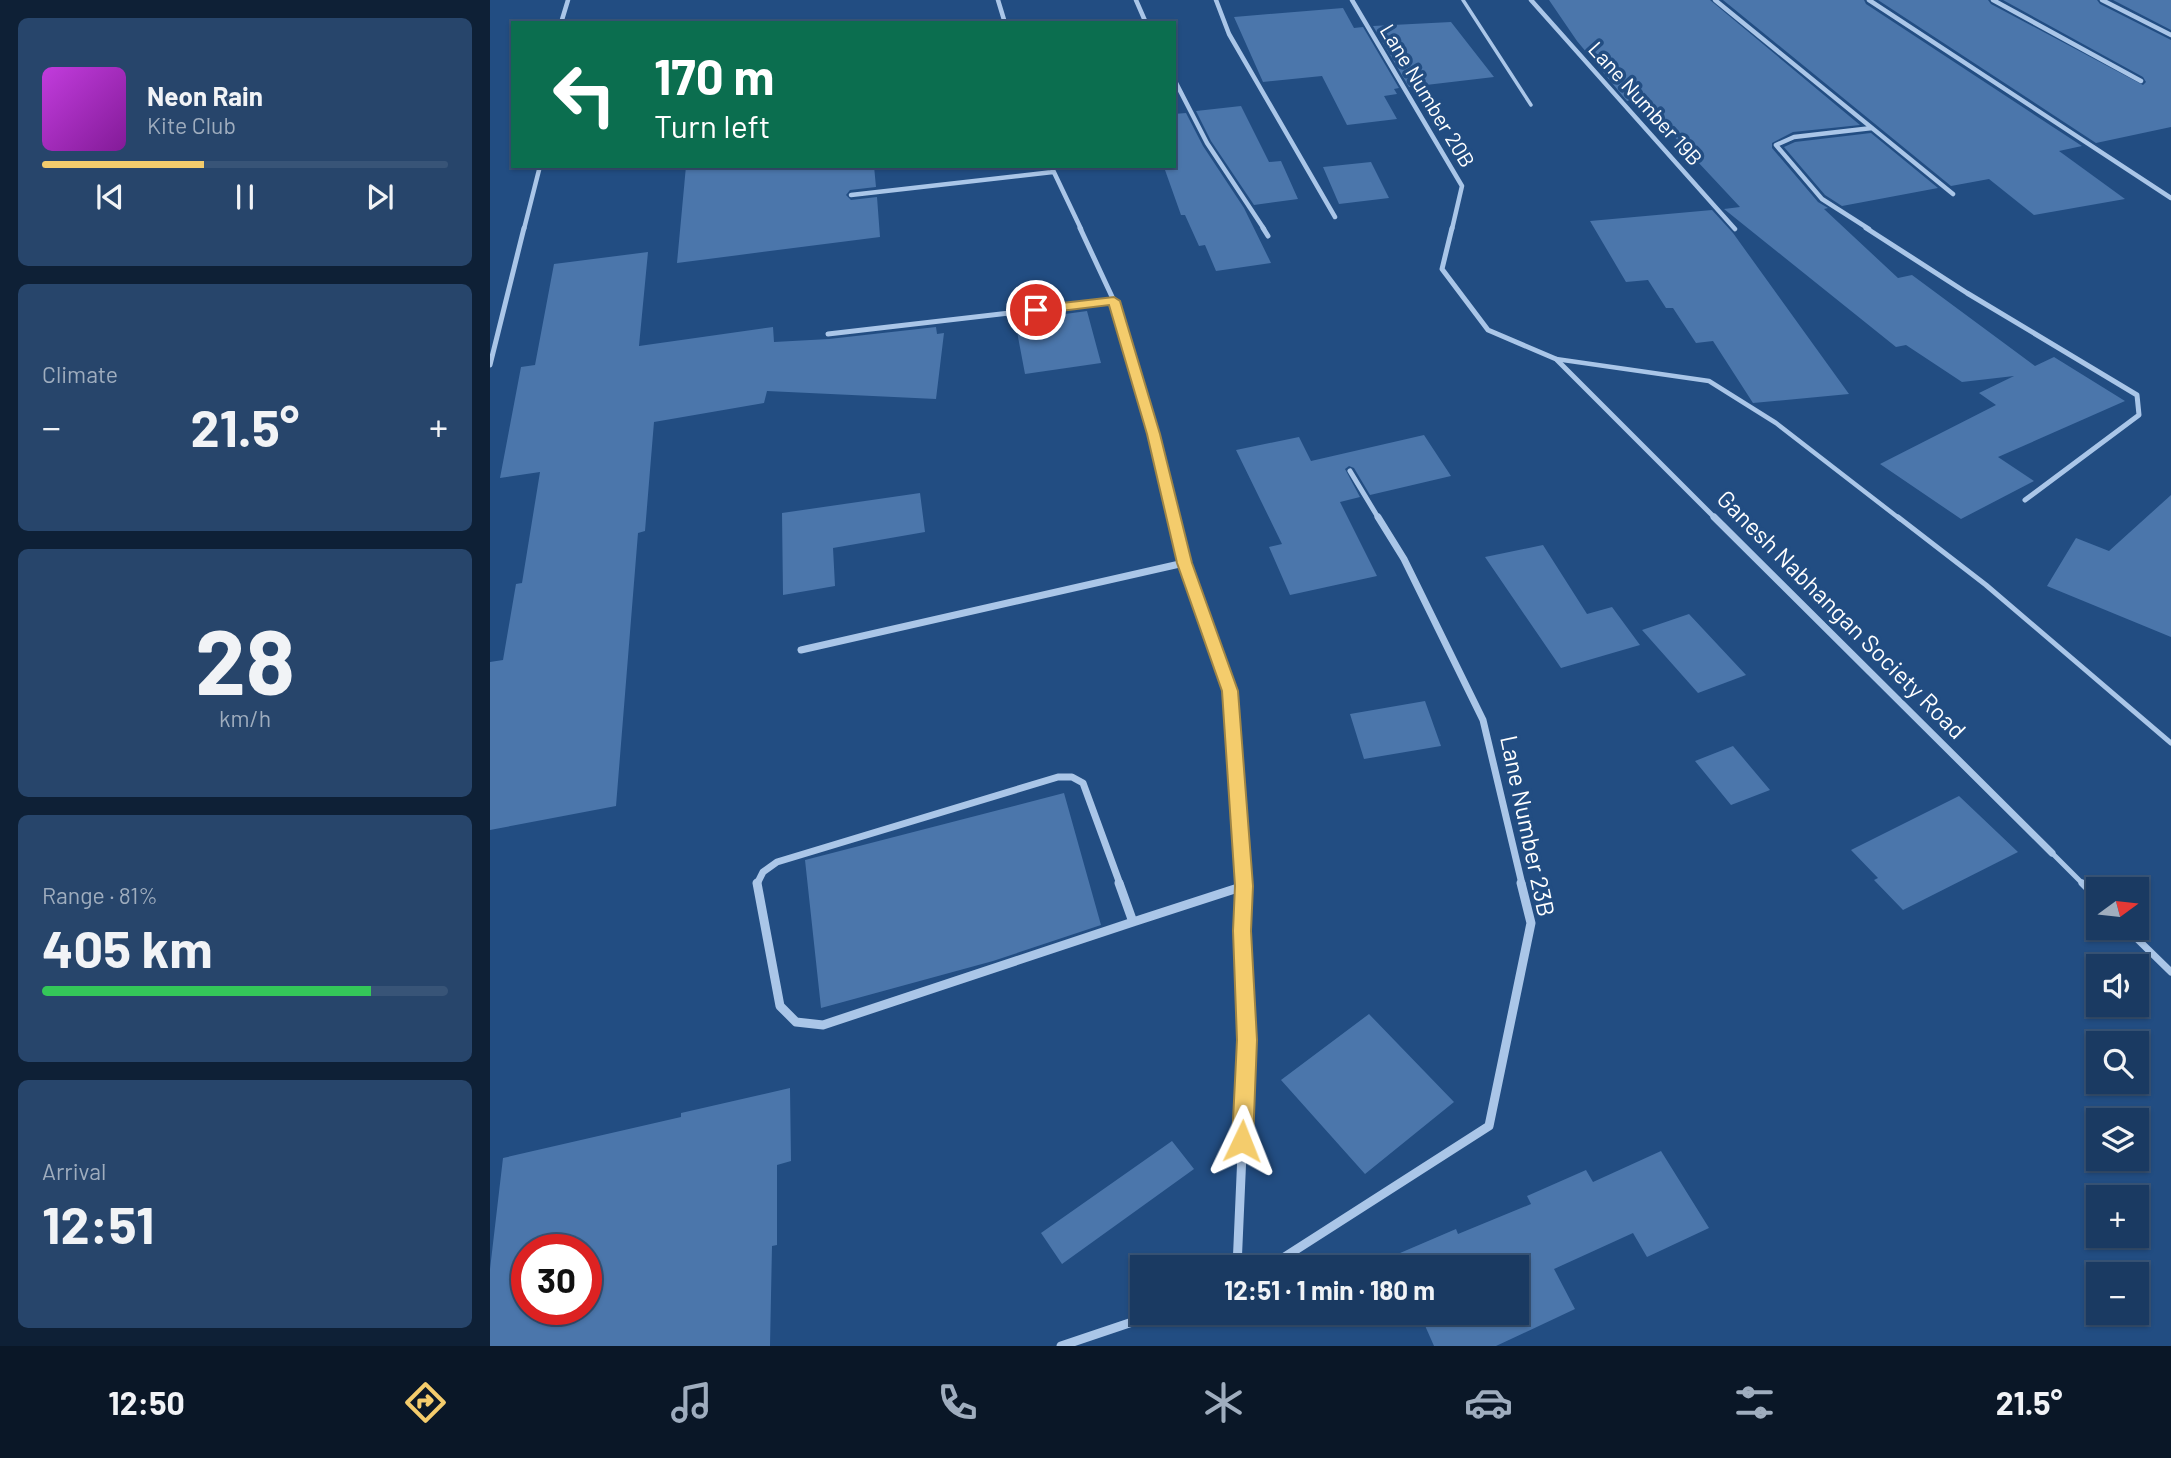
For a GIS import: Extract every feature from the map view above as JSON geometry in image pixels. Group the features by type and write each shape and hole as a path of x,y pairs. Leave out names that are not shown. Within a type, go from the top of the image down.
{"street":[{"path":"562,21 568,0"},
{"path":"998,0 1004,21"},
{"path":"1136,0 1145,21"},
{"path":"1216,0 1229,34 1335,217"},
{"name":"Lane Number 20B","path":"1352,0 1462,186 1442,269 1488,330 1556,359"},
{"name":"Lane Number 19B","path":"1531,0 1735,229"},
{"path":"1715,0 1953,194"},
{"path":"1869,0 2171,198"},
{"path":"1993,0 2141,81"},
{"path":"2102,0 2171,35"},
{"path":"1176,83 1207,143 1268,236"},
{"path":"1872,128 1794,137 1776,145 1822,199 1967,293 2137,394 2139,415 2025,500"},
{"path":"490,365 539,168"},
{"path":"851,195 1052,169 1114,301 1153,434 1184,563 1230,691 1244,886 1242,931 1247,1040 1238,1255"},
{"path":"828,334 1114,301"},
{"name":"Ganesh Nabhangan Society Road","path":"1556,359 2052,853"},
{"name":"Lane Number 23B","path":"1288,1255 1489,1126 1531,923 1483,720 1404,559 1350,471"},
{"path":"802,650 1184,563"},
{"path":"1134,924 1083,783 1072,777 1058,777 777,862 763,872 757,881 780,1006 796,1022 823,1025 1134,924 1244,886"},
{"path":"1061,1346 1130,1323"}],"lane":[{"path":"1463,0 1531,104"},
{"path":"1556,359 1709,381 1776,424 1986,585 2171,744"},
{"name":"Ganesh Nabhangan Society Road","path":"2052,853 2086,887"},
{"path":"2138,940 2171,972"}],"building":[{"path":"1549,0 1710,0 1860,125 1793,132 1772,143 1772,148 1818,202 1828,208 1824,209 1898,278 1912,275 2035,366 2054,357 2125,401 1998,457 2034,481 1961,519 1880,464 1996,405 1979,393 2014,376 1962,382 1906,345 1896,347 1724,209 1740,207 1640,100 1627,101 1577,41"},
{"path":"1723,0 1864,0 1866,4 2082,146 2059,151 2125,199 2034,215 1989,179 1951,186"},
{"path":"1878,0 1988,0 2143,85 2146,82 2143,77 2003,0 2097,0 2171,40 2171,127 2096,143"},
{"path":"2113,0 2171,0 2171,30"},
{"path":"1343,8 1354,28 1363,27 1399,88 1394,89 1397,94 1384,96 1397,119 1347,125 1322,76 1263,82 1234,17"},
{"path":"1451,22 1494,77 1409,87 1373,26"},
{"path":"1241,106 1269,162 1281,161 1298,199 1254,205 1211,141 1196,111"},
{"path":"1186,113 1203,146 1244,208 1271,263 1216,271 1205,245 1199,246 1185,215 1181,215 1165,170 1176,168 1176,114"},
{"path":"1871,133 1938,188 1842,206 1825,195 1784,147 1795,142"},
{"path":"1371,162 1389,198 1339,204 1323,167"},
{"path":"686,168 874,168 876,187 850,190 846,195 851,200 877,197 880,237 677,263"},
{"path":"1712,210 1733,233 1849,394 1753,403 1713,341 1696,343 1673,308 1666,308 1648,280 1626,282 1590,221"},
{"path":"648,252 639,346 773,327 774,342 936,327 937,334 944,333 936,399 767,391 764,403 654,422 645,531 638,533 616,806 490,830 490,662 503,660 516,584 522,583 540,472 500,478 521,367 535,365 554,264"},
{"path":"1087,311 1101,363 1025,374 1015,321"},
{"path":"1424,435 1451,476 1370,495 1354,468 1349,466 1345,469 1360,497 1340,502 1377,576 1290,595 1269,547 1282,544 1236,450 1299,437 1311,461"},
{"path":"920,493 925,532 833,548 835,586 783,595 782,513"},
{"path":"2171,495 2171,637 2047,586 2076,538 2109,551"},
{"path":"1543,545 1587,614 1612,607 1640,645 1561,668 1485,557"},
{"path":"1689,614 1746,675 1698,693 1642,630"},
{"path":"1425,701 1441,746 1364,759 1350,714"},
{"path":"1733,746 1770,790 1731,805 1695,761"},
{"path":"1064,793 1101,925 993,961 821,1008 805,860"},
{"path":"1959,796 2018,852 1903,910 1874,880 1878,878 1851,850"},
{"path":"1369,1014 1454,1102 1365,1174 1281,1080"},
{"path":"790,1088 791,1161 777,1165 777,1245 772,1246 770,1346 490,1346 490,1269 503,1158 681,1117 681,1113"},
{"path":"1172,1141 1194,1169 1062,1264 1041,1233"},
{"path":"1661,1151 1709,1228 1647,1257 1633,1233 1554,1269 1575,1309 1496,1346 1434,1346 1425,1325 1529,1325 1529,1255 1395,1255 1456,1229 1458,1234 1531,1204 1527,1196 1586,1170 1593,1182"}],"route":[{"path":"1036,310 1114,301 1153,434 1184,563 1230,691 1244,886 1242,931 1247,1040 1242,1141"}]}
